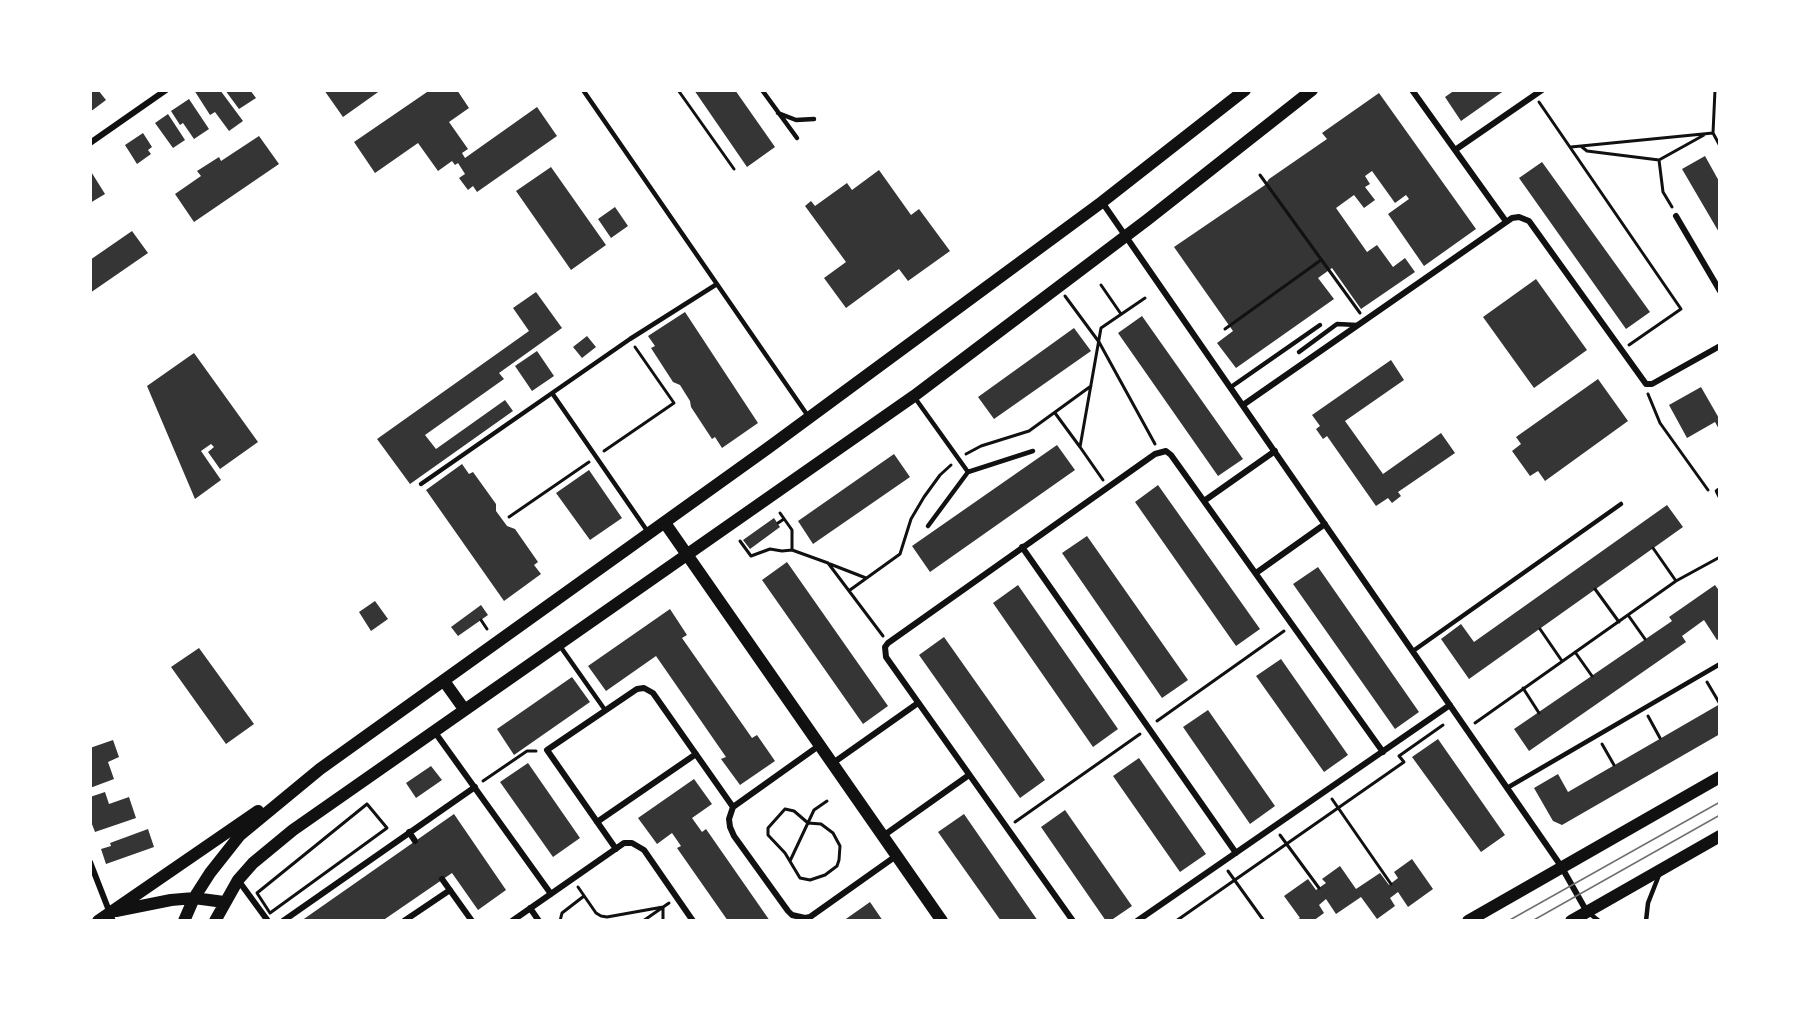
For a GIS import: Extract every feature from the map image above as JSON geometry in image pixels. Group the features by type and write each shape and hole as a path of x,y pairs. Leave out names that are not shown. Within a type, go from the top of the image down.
{"main road":[{"path":"111,917 650,534 1102,202 1245,90"},
{"path":"214,921 238,880 253,863 293,830 914,396 1126,236 1312,90"},
{"path":"665,523 942,921"},
{"path":"444,681 464,709"},
{"path":"184,921 194,898 240,834 320,769"},
{"path":"1468,921 1720,777"},
{"path":"1571,921 1588,916 1720,836"},
{"path":"98,921 171,900 194,898 224,902"}],"street":[{"path":"90,143 166,90"},
{"path":"1412,90 1505,220"},
{"path":"1455,150 1542,90"},
{"path":"1102,202 1561,866 1588,916"},
{"path":"1676,216 1720,291"},
{"path":"1243,405 1505,220 1519,217 1529,221 1642,382 1652,384 1720,346"},
{"path":"1073,921 886,657 885,648 888,643 1160,451 1166,451 1172,455 1383,752"},
{"path":"1204,501 1275,452"},
{"path":"1256,573 1325,524"},
{"path":"1022,548 1236,853"},
{"path":"616,849 547,750 631,692 644,688 649,690 733,807"},
{"path":"833,763 918,703"},
{"path":"1137,921 1450,705"},
{"path":"434,730 551,894"},
{"path":"820,745 733,807 729,819 734,836 788,911 798,917 812,919 897,856"},
{"path":"597,822 696,754"},
{"path":"883,836 969,775"},
{"path":"283,921 475,788"},
{"path":"409,832 416,841"},
{"path":"512,921 624,843 632,843 644,850 693,921"},
{"path":"90,862 111,917"},
{"path":"442,879 472,921"},
{"path":"238,880 268,921"},
{"path":"404,921 450,890"},
{"path":"530,908 539,921"}],"lane":[{"path":"583,90 809,418"},
{"path":"762,90 797,138"},
{"path":"778,113 796,120 814,119"},
{"path":"422,484 630,339 717,284"},
{"path":"1299,351 1337,324 1357,325"},
{"path":"1231,387 1320,325"},
{"path":"552,393 650,534"},
{"path":"914,396 968,472"},
{"path":"928,526 968,472 1033,451"},
{"path":"1720,489 1717,491 1720,497"},
{"path":"1413,651 1621,504"},
{"path":"558,644 605,710"},
{"path":"1507,788 1720,664"},
{"path":"1646,921 1648,903 1661,870"},
{"path":"1588,916 1599,921"}],"path":[{"path":"678,90 734,169"},
{"path":"1715,90 1713,133 1720,146"},
{"path":"1534,95 1682,309 1620,351"},
{"path":"1571,147 1713,133"},
{"path":"1581,146 1587,151 1659,160 1705,134"},
{"path":"1659,160 1663,192 1676,216"},
{"path":"1260,175 1364,320"},
{"path":"1225,329 1322,260"},
{"path":"1101,285 1121,314"},
{"path":"1059,287 1099,342 1160,451"},
{"path":"1080,447 1101,328 1146,298"},
{"path":"509,517 674,403 630,339"},
{"path":"1642,382 1660,423 1710,494"},
{"path":"1055,413 1108,487"},
{"path":"780,513 792,530 792,550"},
{"path":"778,523 784,519"},
{"path":"740,541 751,556 770,549 792,550 866,578"},
{"path":"1653,548 1676,581"},
{"path":"1466,729 1676,581 1720,557"},
{"path":"828,563 888,643"},
{"path":"1595,589 1619,622"},
{"path":"1628,615 1645,639"},
{"path":"481,620 487,629"},
{"path":"1540,628 1562,661"},
{"path":"1575,652 1592,676"},
{"path":"1702,674 1720,704"},
{"path":"1523,688 1539,712"},
{"path":"1643,708 1660,738"},
{"path":"1176,921 1404,762 1399,756 1443,725"},
{"path":"1597,736 1614,765"},
{"path":"475,788 527,751 547,750"},
{"path":"1326,791 1391,884"},
{"path":"790,861 814,810 827,801"},
{"path":"367,804 387,828 270,913 257,893 367,804"},
{"path":"785,809 794,811 808,823 821,824 833,833 840,846 837,866 825,875 810,880 796,875 790,861 770,838 767,831 785,809"},
{"path":"1274,826 1319,888"},
{"path":"1222,862 1264,921"},
{"path":"560,921 562,913 584,896 596,913 607,917 663,907"},
{"path":"643,921 663,907"},
{"path":"663,907 663,921"}],"building":[{"path":"90,90 98,90 106,100 90,112"},
{"path":"194,90 220,90 243,121 229,131 215,112 210,115"},
{"path":"225,90 250,90 256,98 239,109"},
{"path":"324,90 381,90 343,117"},
{"path":"430,90 457,90 469,108 449,122 468,149 462,153 465,158 537,107 557,136 477,192 473,186 468,190 459,178 465,174 458,163 455,165 452,161 438,171 418,143 375,173 354,142"},
{"path":"694,90 735,90 775,147 747,167"},
{"path":"1455,90 1505,90 1461,121 1445,97"},
{"path":"1379,93 1476,229 1424,266 1388,214 1409,199 1406,195 1395,203 1372,171 1365,176 1370,184 1365,187 1375,200 1364,208 1354,195 1336,208 1367,252 1377,245 1393,267 1405,258 1415,272 1361,309 1332,268 1318,278 1334,299 1236,368 1217,343 1233,331 1174,247 1265,185 1269,179 1327,139 1322,133"},
{"path":"189,99 209,129 194,139 183,123 180,125 171,111"},
{"path":"168,114 185,140 173,148 155,123"},
{"path":"143,133 152,147 148,150 151,154 137,164 125,145"},
{"path":"259,136 279,164 194,222 175,194 201,176 197,171 219,157 221,161"},
{"path":"1705,156 1720,183 1720,234 1682,169"},
{"path":"1542,162 1650,312 1626,329 1519,178"},
{"path":"551,167 606,245 571,270 516,191"},
{"path":"90,170 105,194 90,203"},
{"path":"879,170 911,215 919,209 950,251 908,281 899,269 846,308 824,278 846,262 805,206 811,201 815,206 847,183 852,190"},
{"path":"615,207 628,226 611,238 598,219"},
{"path":"132,231 148,253 90,293 90,260"},
{"path":"1536,279 1587,350 1534,388 1483,317"},
{"path":"536,292 562,328 499,373 504,379 425,435 436,449 505,400 513,411 410,484 377,439 529,331 513,308"},
{"path":"685,312 758,423 722,448 715,437 712,439 680,385 673,382 651,348 655,346 648,336"},
{"path":"1142,316 1243,459 1218,476 1118,333"},
{"path":"1074,328 1091,351 994,419 978,397"},
{"path":"587,336 596,347 582,358 573,347"},
{"path":"537,351 554,376 532,391 515,366"},
{"path":"194,353 258,442 220,469 208,452 214,447 211,444 201,451 221,480 195,499 147,386"},
{"path":"1391,360 1404,380 1345,421 1383,474 1441,433 1455,453 1398,492 1401,496 1392,503 1388,498 1376,506 1327,436 1323,439 1316,429 1320,426 1312,415"},
{"path":"1598,379 1628,421 1545,481 1538,471 1530,476 1512,451 1521,444 1516,437"},
{"path":"1701,387 1720,420 1720,431 1715,422 1687,438 1669,405"},
{"path":"1057,445 1075,470 930,572 912,546"},
{"path":"894,454 910,477 813,544 798,521"},
{"path":"462,464 469,474 473,472 496,504 496,511 507,526 515,529 538,562 534,565 541,574 504,601 426,490"},
{"path":"589,470 622,518 590,540 556,493"},
{"path":"1158,485 1260,629 1236,646 1135,502"},
{"path":"1667,505 1683,527 1469,679 1441,639 1461,624 1474,642"},
{"path":"774,518 780,527 750,549 743,540"},
{"path":"1087,536 1188,680 1162,698 1062,553"},
{"path":"787,562 888,706 863,724 762,580"},
{"path":"1318,567 1419,712 1395,729 1293,584"},
{"path":"1018,585 1118,729 1093,747 993,603"},
{"path":"1715,585 1720,592 1720,638 1717,640 1704,620 1682,636 1686,642 1529,751 1514,729 1672,621 1669,617"},
{"path":"375,601 388,619 371,631 359,612"},
{"path":"481,605 488,615 458,636 451,627"},
{"path":"670,609 687,635 682,638 752,738 757,735 775,761 740,785 721,759 726,757 656,656 606,691 588,666"},
{"path":"944,637 1045,780 1020,798 919,655"},
{"path":"199,648 254,724 226,744 171,667"},
{"path":"1281,659 1348,755 1324,772 1256,676"},
{"path":"572,677 590,702 514,755 497,729"},
{"path":"1720,704 1720,734 1562,825 1553,821 1534,788 1558,774 1568,792"},
{"path":"1208,710 1275,806 1250,824 1183,727"},
{"path":"1438,739 1505,835 1481,852 1412,757"},
{"path":"113,740 119,757 108,762 114,779 90,788 90,748"},
{"path":"1139,758 1206,854 1180,872 1113,776"},
{"path":"528,763 580,838 553,857 500,782"},
{"path":"431,766 442,780 416,798 406,783"},
{"path":"694,779 712,804 692,818 702,832 706,829 770,921 728,921 677,848 681,846 672,833 657,844 638,818"},
{"path":"105,792 109,804 129,797 136,818 95,832 90,819 90,797"},
{"path":"1065,810 1132,906 1110,921 1106,921 1041,827"},
{"path":"454,814 506,890 478,910 452,873 382,921 301,921"},
{"path":"964,814 1038,921 1001,921 938,832"},
{"path":"148,829 154,847 106,864 101,849 111,846 110,843"},
{"path":"1412,859 1433,889 1408,907 1398,892 1390,898 1395,906 1377,919 1361,897 1336,914 1326,899 1319,905 1324,913 1313,921 1295,921 1300,918 1284,896 1308,879 1316,890 1326,883 1322,879 1340,866 1356,889 1380,873 1389,885 1398,878 1394,872"},
{"path":"870,902 883,921 843,921"}],"tram line":[{"path":"1508,921 1720,802"},
{"path":"1532,921 1720,815"}]}
